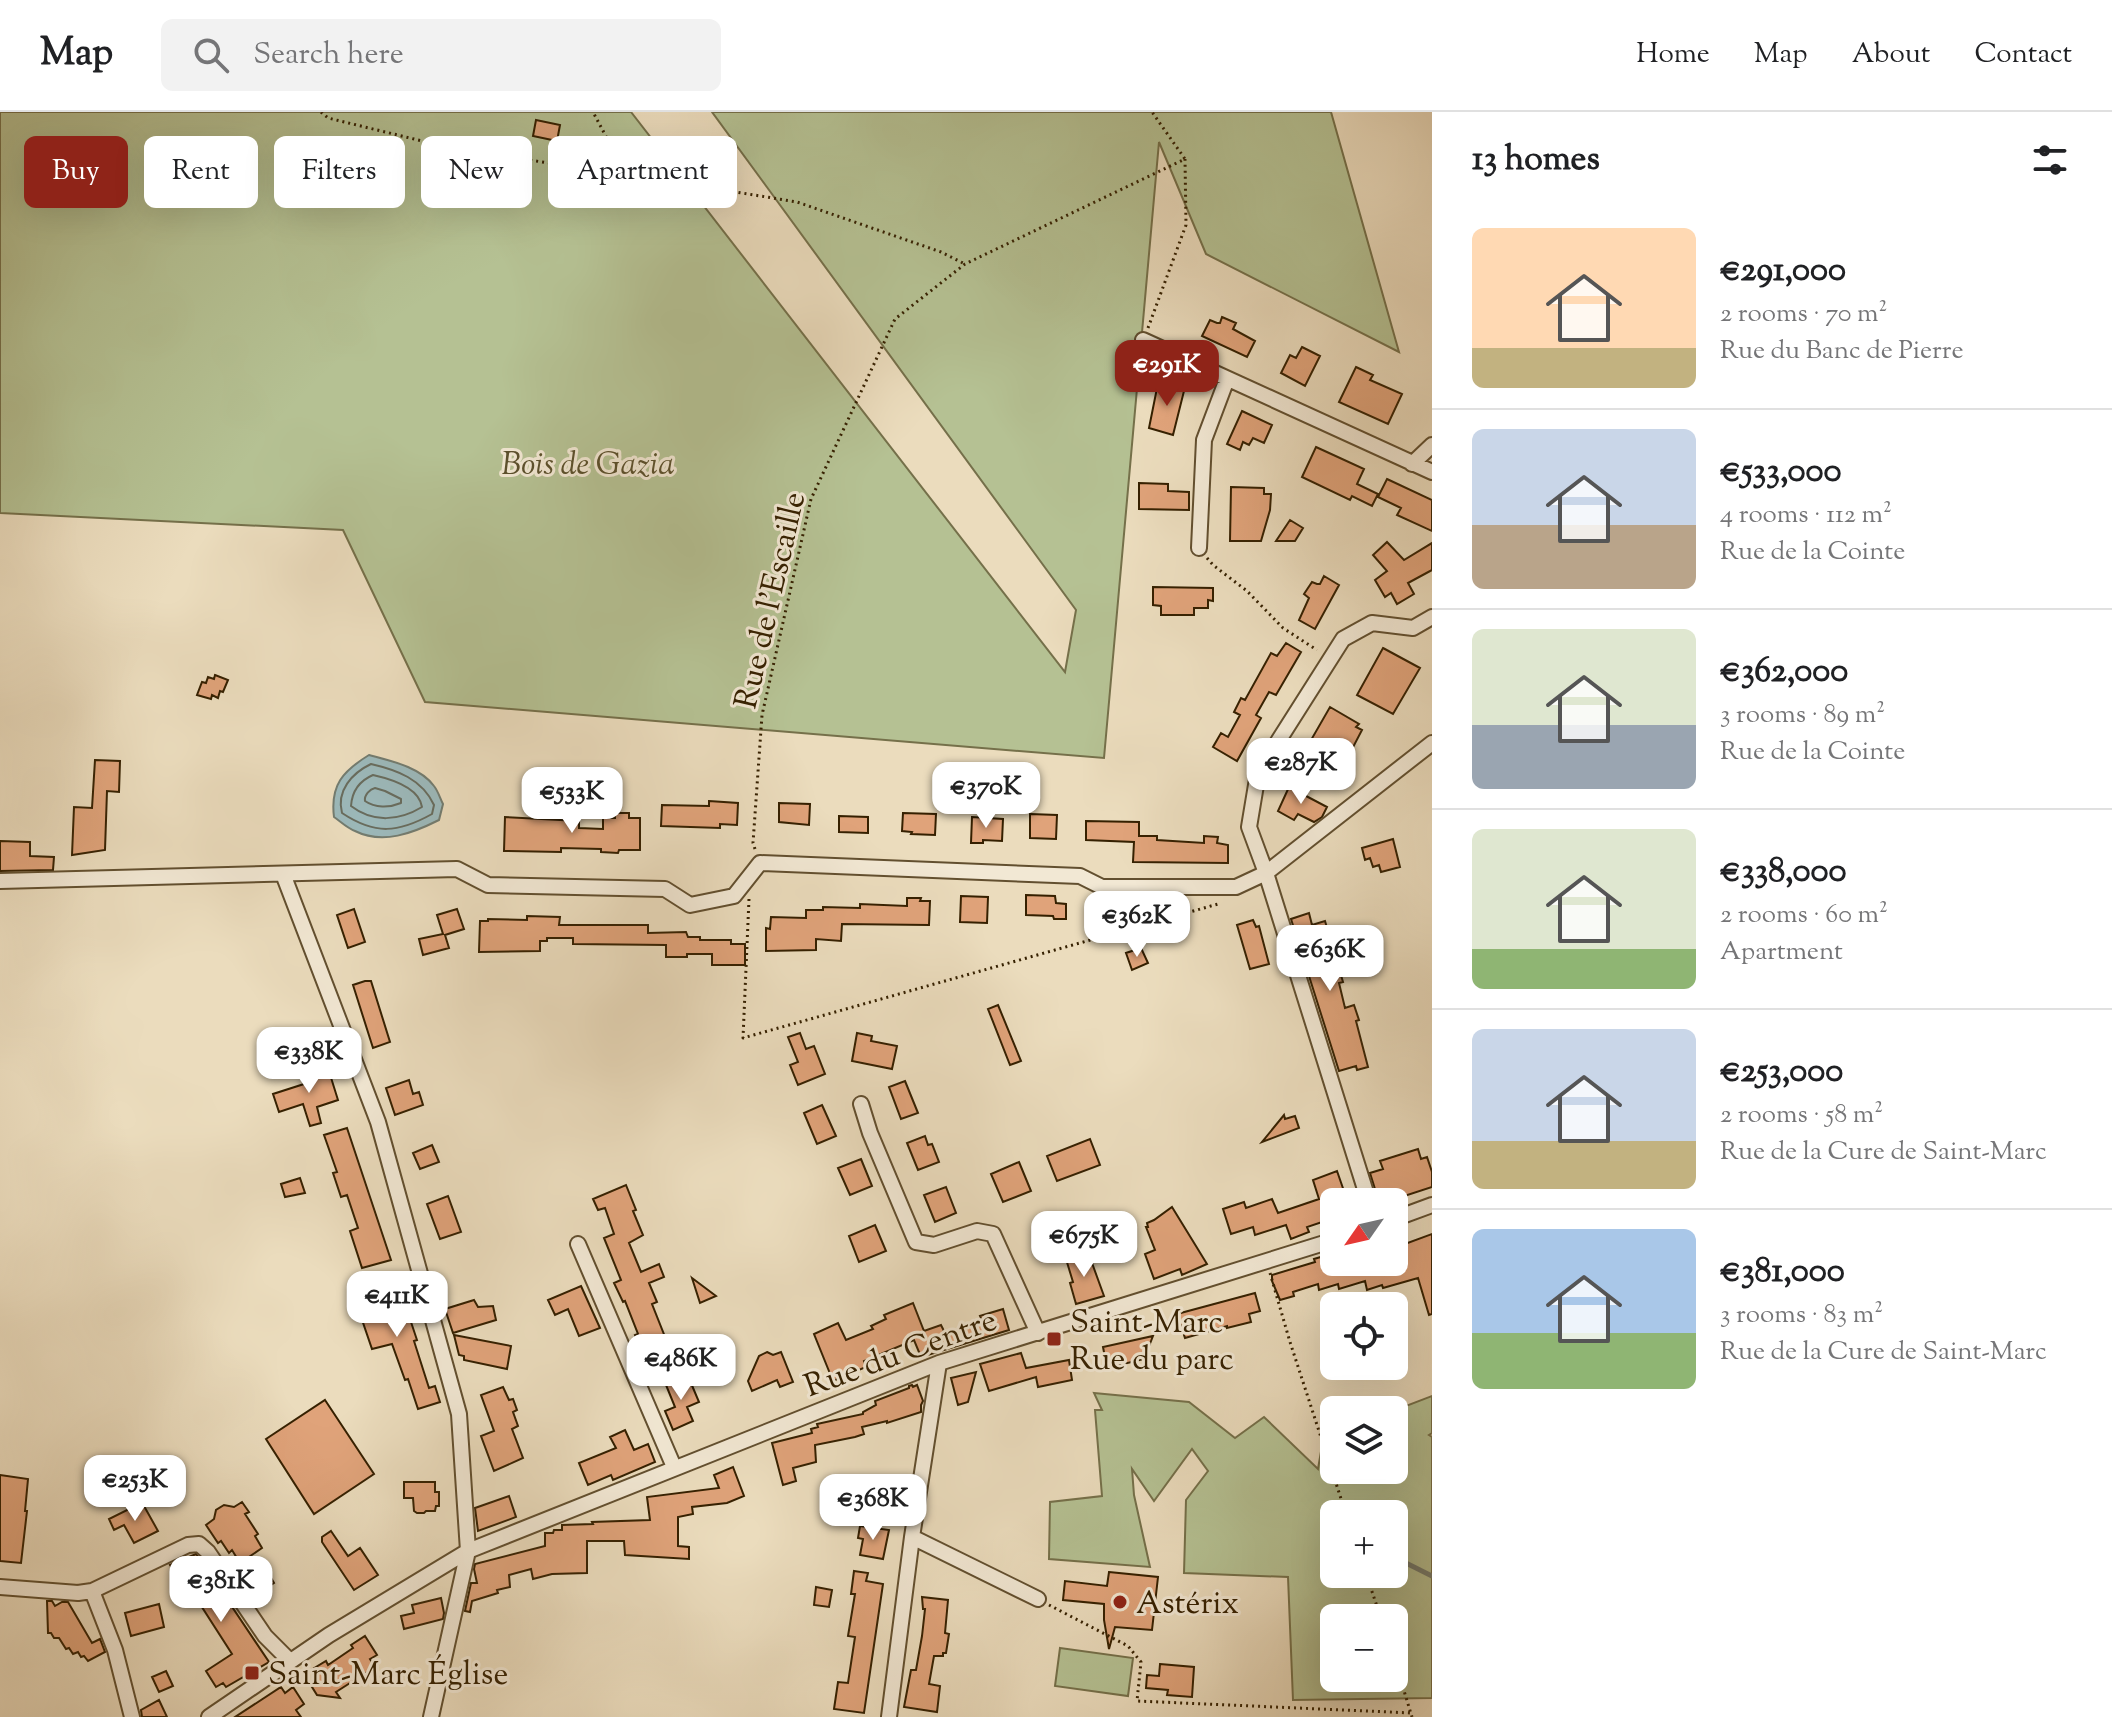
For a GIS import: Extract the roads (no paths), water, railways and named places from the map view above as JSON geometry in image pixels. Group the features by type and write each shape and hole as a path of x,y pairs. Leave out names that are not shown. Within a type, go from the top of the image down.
{"street":[{"path":"1143,340 1432,472"},
{"path":"1199,548 1204,440 1227,379"},
{"path":"1412,464 1432,445"},
{"path":"1365,1188 1249,827 1258,773 1343,639 1372,623 1413,628 1432,617"},
{"path":"0,881 457,869 488,885 665,889 690,905 734,896 760,863 1080,876 1102,887 1236,887 1266,873 1432,743"},
{"path":"283,874 378,1122 459,1414 468,1551 431,1717"},
{"path":"861,1104 916,1242 934,1245 977,1231 993,1234 1038,1333"},
{"path":"1408,1214 1432,1205"},
{"path":"578,1244 674,1467"},
{"name":"Rue du Centre","path":"209,1717 290,1661 468,1551 939,1363 1320,1245"},
{"path":"889,1717 939,1363"},
{"path":"912,1537 1038,1599"},
{"path":"0,1587 78,1593 92,1591 188,1545 199,1544 208,1552 265,1636 290,1661"},
{"path":"92,1591 115,1650 132,1717"}],"water":[{"path":"369,755 404,766 428,779 443,804 439,820 398,836 376,837 352,830 334,817 334,796 340,780"}],"waterway":[{"path":"1408,1564 1432,1576"}],"place":[{"name":"Saint-Marc Rue du parc","path":"1054,1339"},
{"name":"Astérix","path":"1120,1602"},
{"name":"Saint-Marc Église","path":"252,1673"}],"park label":[{"name":"Bois de Gazia","path":"588,463"}]}
